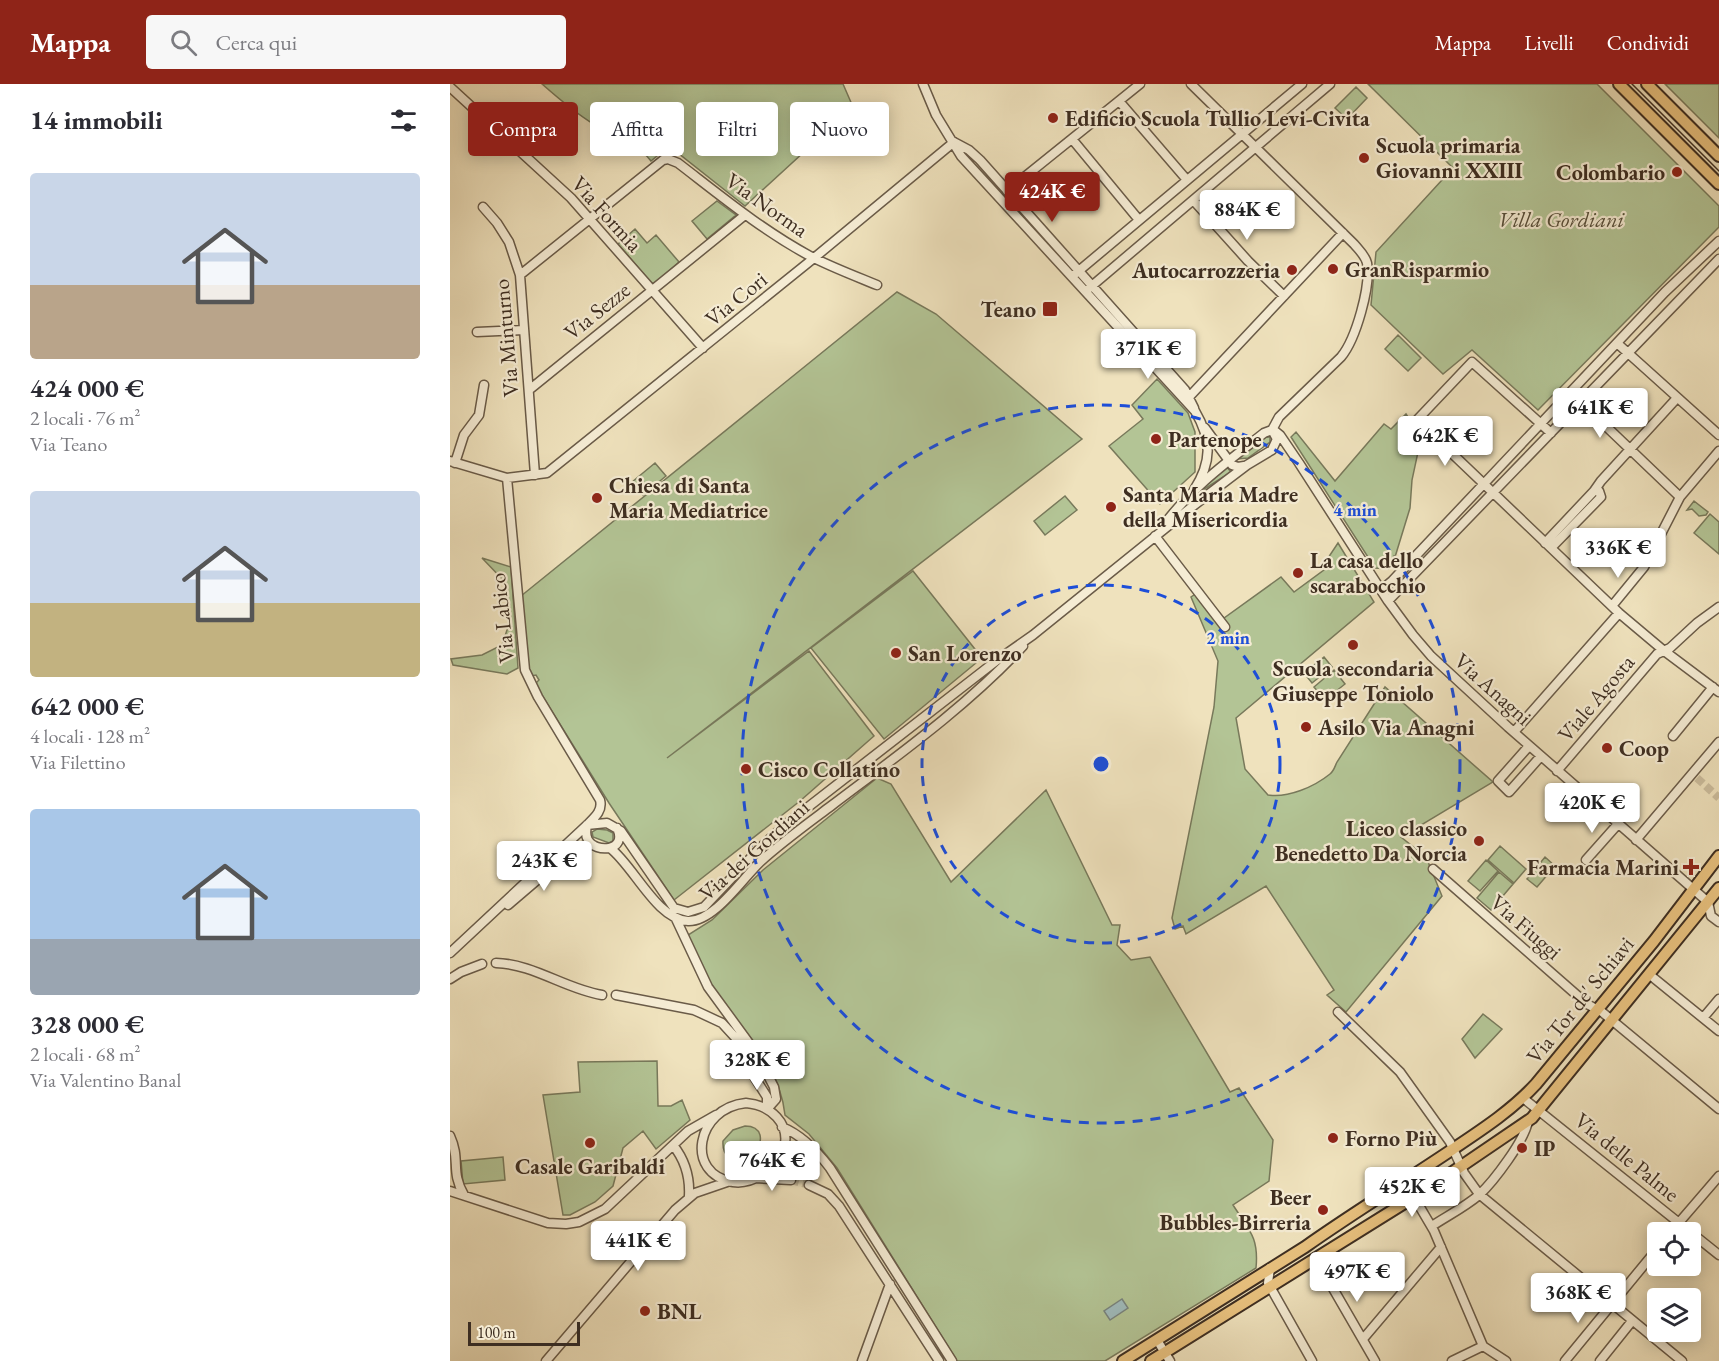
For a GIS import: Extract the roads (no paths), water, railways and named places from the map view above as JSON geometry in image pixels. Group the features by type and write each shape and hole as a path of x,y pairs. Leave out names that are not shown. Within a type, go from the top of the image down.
{"main road":[{"path":"1619,84 1719,183"},
{"path":"1647,84 1719,156"},
{"name":"Via Tor de' Schiavi","path":"1123,1361 1453,1149 1523,1098 1654,941 1719,856"},
{"name":"Via Tor de' Schiavi","path":"1151,1361 1168,1357 1270,1288 1461,1166 1540,1111 1650,975 1713,903 1719,888"}],"street":[{"path":"923,84 936,115 958,152 1189,397 1203,425 1228,461 1234,466 1247,465"},
{"path":"1007,191 1140,84"},
{"name":"Via dei Gordiani","path":"1155,536 1194,490 1264,433 1272,430 1279,417 1348,349 1357,330 1367,276 1366,260 1362,252 1191,84"},
{"path":"1073,273 1302,84"},
{"path":"1088,290 1330,84"},
{"path":"1285,85 1293,92"},
{"name":"Via Formia","path":"450,87 559,186 703,348"},
{"path":"1119,101 1187,180"},
{"path":"1072,139 1139,220"},
{"path":"954,142 969,150 980,160 1073,273"},
{"name":"Via Cori","path":"535,475 547,473 954,142"},
{"name":"Via Norma","path":"589,219 663,160 672,160 745,215 814,258 877,285"},
{"path":"971,166 973,161 980,160"},
{"path":"1194,201 1248,261 1284,296"},
{"name":"Via Minturno","path":"483,207 506,237 520,275 535,475"},
{"name":"Via Sezze","path":"529,390 745,215"},
{"path":"520,275 589,219"},
{"path":"1189,397 1343,233"},
{"path":"1381,590 1618,344 1665,292 1719,241"},
{"path":"1710,250 1717,251 1719,254"},
{"path":"1388,601 1719,259"},
{"path":"1123,328 1195,411"},
{"path":"477,332 524,330"},
{"path":"1618,344 1719,435"},
{"path":"1551,433 1472,362 1417,420 1492,494 1616,609 1663,650 1716,689 1673,736"},
{"path":"484,385 479,417 464,435 453,462 507,478 535,475"},
{"path":"1548,546 1630,449 1677,398"},
{"path":"1589,410 1680,497"},
{"path":"1194,490 1207,464 1203,425"},
{"path":"1272,430 1277,439 1272,450 1280,450 1299,463"},
{"name":"Via Anagni","path":"1272,430 1280,435 1388,601 1431,656 1557,771 1693,889 1713,903"},
{"path":"1213,441 1229,451 1244,449"},
{"name":"Via dei Gordiani","path":"617,828 624,834 670,905 685,912 698,910 707,904 751,856 779,831 996,661 1034,635 1126,563 1155,536 1247,465 1272,450"},
{"name":"Viale Agosta","path":"1514,732 1616,609 1644,567 1680,497 1719,452"},
{"name":"Via Labico","path":"507,478 525,670 538,697 600,800 601,807 598,813 587,825"},
{"path":"1155,536 1225,627"},
{"name":"Viale Agosta","path":"1557,771 1657,654 1670,648 1697,623 1719,607"},
{"name":"Via dei Gordiani","path":"676,919 696,920 711,914 762,860 983,685 1034,635"},
{"path":"1636,840 1719,742"},
{"path":"1529,746 1498,782 1509,792 1541,756"},
{"path":"450,953 587,825 603,823 617,828 620,832 619,840 616,846 610,849"},
{"path":"1586,860 1618,824"},
{"path":"587,825 586,837 593,845"},
{"path":"488,919 577,847 593,845 610,849 676,919 711,990 750,1043 774,1087 776,1099 767,1108"},
{"name":"Via Fiuggi","path":"1433,869 1587,1004 1598,1009 1719,1109"},
{"path":"1713,903 1711,916 1719,922"},
{"path":"496,963 521,967 561,984 602,995"},
{"path":"450,979 482,964"},
{"path":"1650,975 1719,1031"},
{"path":"616,995 694,1010 722,1023 744,1047 755,1078 767,1097 767,1108"},
{"path":"1703,1018 1719,999"},
{"path":"1338,1012 1400,1072 1444,1134 1479,1194 1682,1361"},
{"name":"Via delle Palme","path":"1523,1098 1678,1222"},
{"path":"450,1191 548,1223 579,1222 610,1206 693,1128 730,1107 743,1103 767,1108 776,1116 782,1127 785,1141 783,1153 767,1170 755,1178 742,1182 730,1181 689,1196 656,1230 546,1361"},
{"path":"716,1115 704,1132 703,1152 705,1160 713,1171 730,1181"},
{"path":"1432,1226 1479,1194 1513,1153 1525,1133 1528,1120"},
{"path":"782,1127 804,1140 825,1162 952,1361"},
{"path":"1507,1135 1513,1153"},
{"path":"450,1136 453,1146 450,1177 456,1188 466,1197"},
{"path":"674,1145 685,1166 689,1182 689,1196"},
{"path":"1680,1222 1719,1176"},
{"path":"755,1178 791,1183"},
{"path":"809,1187 832,1197 840,1206 939,1361"},
{"path":"1414,1197 1432,1226 1483,1346 1506,1361"},
{"name":"Via delle Palme","path":"1701,1241 1719,1255"},
{"path":"1363,1339 1441,1247"},
{"path":"1316,1260 1376,1361"},
{"path":"1565,1361 1647,1261"},
{"path":"1270,1268 1268,1280 1270,1288 1312,1361"},
{"path":"862,1361 890,1284"},
{"path":"1600,1361 1632,1321"},
{"path":"1157,1340 1168,1357"},
{"path":"1452,1361 1483,1346"}],"water":[{"path":"1122,1299 1128,1308 1110,1320 1104,1311"}],"tunnel":[{"path":"1697,778 1719,798"},
{"path":"791,1180 809,1185"}],"tram line":[{"path":"1632,84 1719,171"}],"place":[{"name":"Edificio Scuola Tullio Levi-Civita","path":"1053,118"},
{"name":"Scuola primaria Giovanni XXIII","path":"1364,158"},
{"name":"Colombario","path":"1677,172"},
{"name":"GranRisparmio","path":"1333,269"},
{"name":"Autocarrozzeria","path":"1292,270"},
{"name":"Teano","path":"1050,309"},
{"name":"Partenope","path":"1156,439"},
{"name":"Chiesa di Santa Maria Mediatrice","path":"597,498"},
{"name":"Santa Maria Madre della Misericordia","path":"1111,507"},
{"name":"La casa dello scarabocchio","path":"1298,573"},
{"name":"Scuola secondaria Giuseppe Toniolo","path":"1353,645"},
{"name":"San Lorenzo","path":"896,653"},
{"name":"Asilo Via Anagni","path":"1306,727"},
{"name":"Coop","path":"1607,748"},
{"name":"Cisco Collatino","path":"746,769"},
{"name":"Liceo classico Benedetto Da Norcia","path":"1479,841"},
{"name":"Farmacia Marini","path":"1691,867"},
{"name":"Forno Più","path":"1333,1138"},
{"name":"Casale Garibaldi","path":"590,1143"},
{"name":"IP","path":"1522,1148"},
{"name":"Beer Bubbles-Birreria","path":"1323,1210"},
{"name":"BNL","path":"645,1311"}],"park label":[{"name":"Villa Gordiani","path":"1561,219"}]}
